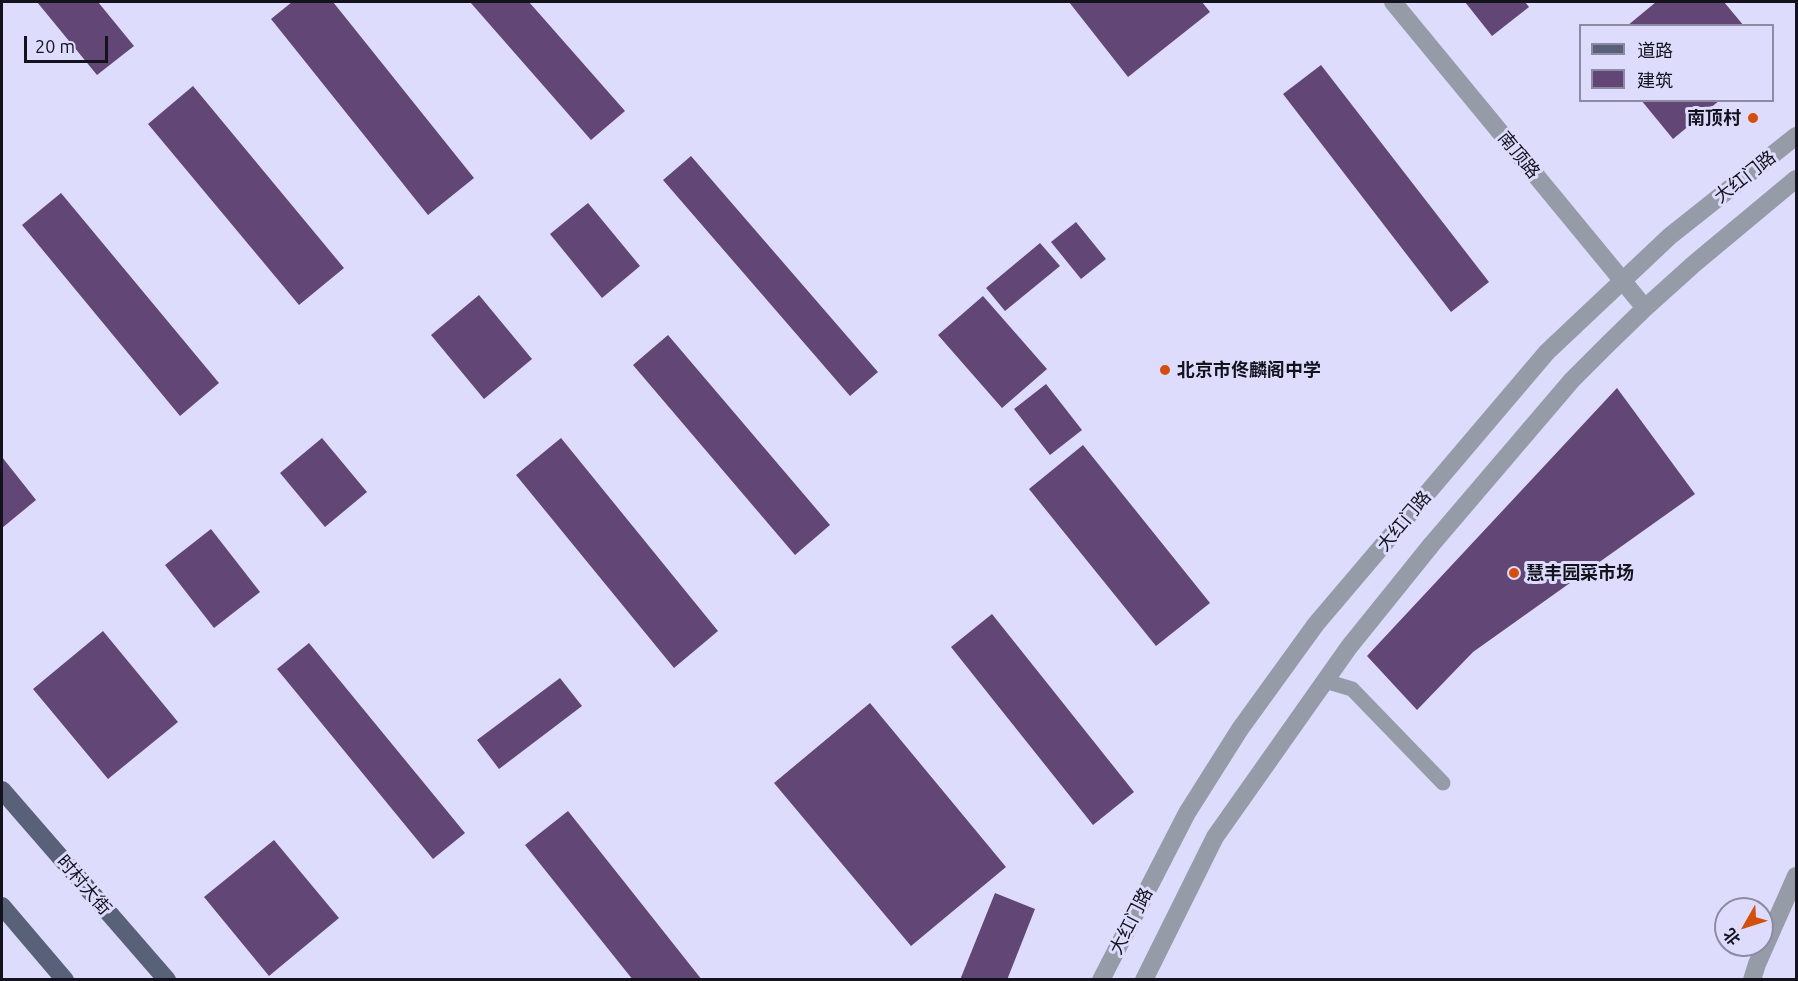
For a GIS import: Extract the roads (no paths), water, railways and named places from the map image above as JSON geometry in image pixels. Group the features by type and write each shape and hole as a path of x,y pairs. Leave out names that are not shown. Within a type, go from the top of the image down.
{"main road":[{"name":"时村大街","path":"2,790 167,980"},
{"path":"2,906 65,980"}],"street":[{"name":"南顶路","path":"1393,2 1645,308"},
{"name":"大红门路","path":"1101,980 1186,813 1240,729 1316,624 1547,352 1670,236 1797,136"},
{"name":"大红门路","path":"1144,980 1215,837 1349,647 1432,544 1564,389 1645,308 1797,178"},
{"path":"1752,980 1797,876"}],"lane":[{"path":"1325,681 1352,689 1443,783"}],"place":[{"name":"南顶村","path":"1753,118"},
{"name":"北京市佟麟阁中学","path":"1165,370"},
{"name":"慧丰园菜市场","path":"1514,573"}]}
